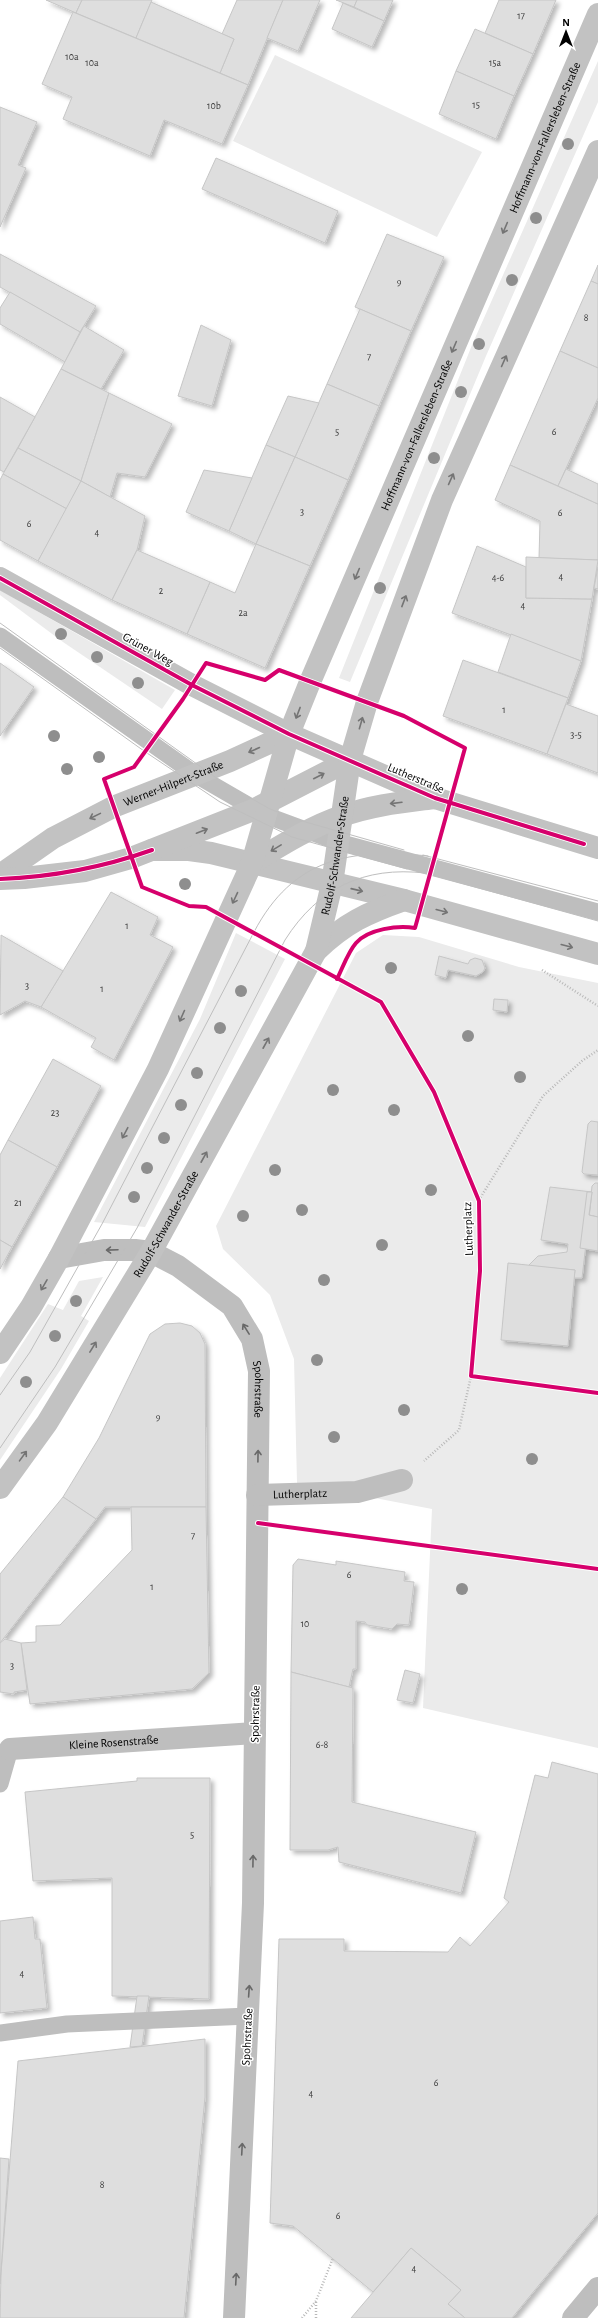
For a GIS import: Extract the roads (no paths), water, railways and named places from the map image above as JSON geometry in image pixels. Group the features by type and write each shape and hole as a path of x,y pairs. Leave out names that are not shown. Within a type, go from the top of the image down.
{"main road":[{"name":"Hoffmann-von-Fallersleben-Straße","path":"252,863 262,809 289,734 310,682 598,14"},
{"path":"0,878 24,878 86,871 152,850 262,809 350,760 367,702 442,500 598,151"},
{"name":"Grüner Weg","path":"0,578 192,685 289,734"},
{"name":"Lutherstraße","path":"289,734 435,798 598,848"},
{"name":"Werner-Hilpert-Straße","path":"0,875 53,838 113,807 196,775 289,734"},
{"name":"Rudolf-Schwander-Straße","path":"0,1488 47,1423 151,1252 316,951 332,884 350,760"},
{"name":"Lutherstraße","path":"252,863 309,831 341,816 386,804 435,798"},
{"path":"152,850 196,851 252,863 332,884 404,900 598,954"},
{"path":"0,1353 31,1307 59,1258 158,1069 252,863"},
{"name":"Rudolf-Schwander-Straße","path":"316,951 333,934 366,914 404,900"}],"street":[{"name":"Spohrstraße","path":"59,1258 104,1250 135,1250 151,1252 184,1270 232,1306 252,1339 259,1371 253,1903 234,2318"},
{"name":"Lutherplatz","path":"257,1495 357,1492 402,1480"},
{"name":"Kleine Rosenstraße","path":"10,1749 255,1733"},
{"path":"573,2318 598,2288"}],"lane":[{"path":"0,636 196,775 309,831 338,842 598,912"},
{"name":"Kleine Rosenstraße","path":"0,1784 10,1749"},
{"path":"0,2033 67,2024 248,2016"}],"tram line":[{"path":"0,623 222,782 270,809 295,819 404,850"},
{"path":"0,648 144,751 220,802 292,837 407,869"},
{"path":"0,1395 30,1352 102,1224 254,932 269,907 287,888 306,873 326,863 349,857 373,854 428,856"},
{"path":"423,855 598,901"},
{"path":"421,872 598,921"},
{"path":"0,1448 55,1367 137,1228 285,940 298,922 312,907 328,894 344,884 363,877 382,873 425,873"}]}
